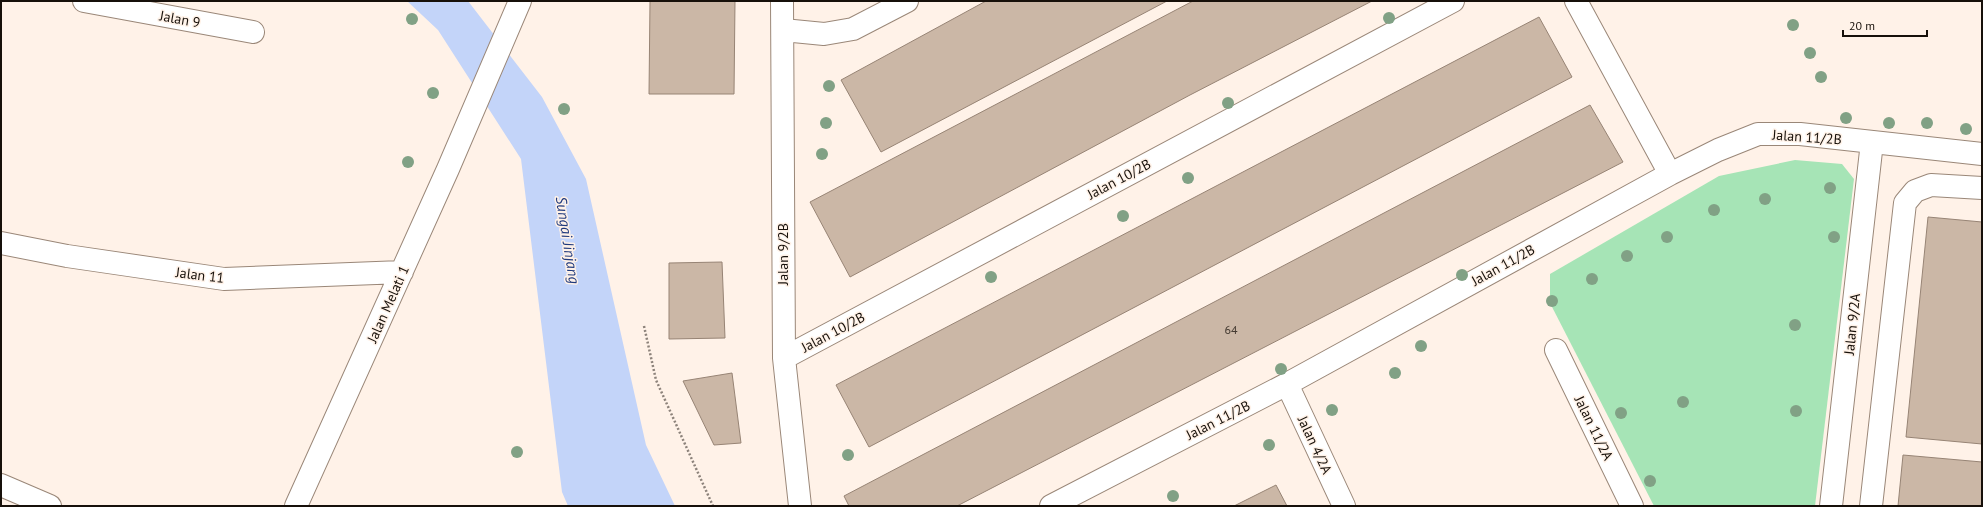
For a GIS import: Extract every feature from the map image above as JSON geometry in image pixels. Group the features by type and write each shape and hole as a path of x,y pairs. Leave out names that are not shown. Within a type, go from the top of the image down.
{"street":[{"name":"Jalan 9","path":"84,1 253,32"},
{"name":"Jalan Melati 1","path":"296,506 478,101 520,1"},
{"name":"Jalan 9/2B","path":"782,1 784,358 800,506"},
{"path":"783,30 824,34 854,29 907,1"},
{"name":"Jalan 10/2B","path":"784,358 1453,1"},
{"path":"1576,1 1670,174"},
{"name":"Jalan 11/2B","path":"1052,506 1287,384 1670,174 1718,150 1758,134 1800,134 1982,154"},
{"name":"Jalan 9/2A","path":"1831,506 1872,142"},
{"path":"1872,506 1905,203 1915,191 1931,185 1982,188"},
{"name":"Jalan 11","path":"1,243 67,256 224,279 402,272"},
{"name":"Jalan 11/2A","path":"1556,350 1632,506"},
{"name":"Jalan 4/2A","path":"1287,384 1344,506"},
{"path":"1,485 50,506"}],"path":[{"path":"644,326 656,380 713,506"}],"green space":[{"path":"1795,160 1842,164 1854,179 1815,506 1654,506 1550,303 1550,274 1719,176"}],"water":[{"name":"Sungai Jinjang","path":"407,1 468,1 542,97 586,179 646,445 675,506 568,506 562,492 521,159 438,30"}],"building":[{"path":"650,1 735,1 734,94 649,94"},
{"path":"986,1 1167,1 881,152 841,80"},
{"path":"1193,1 1372,1 1190,95 850,277 810,202"},
{"path":"1539,17 1572,77 869,447 836,385"},
{"path":"1590,105 1623,162 957,506 849,506 844,496"},
{"path":"1928,217 1982,222 1982,444 1906,437"},
{"path":"722,262 725,338 669,339 669,263"},
{"path":"732,373 741,443 714,445 683,381"},
{"path":"1903,455 1982,462 1982,506 1898,506"},
{"path":"1276,485 1287,506 1234,506"}]}
